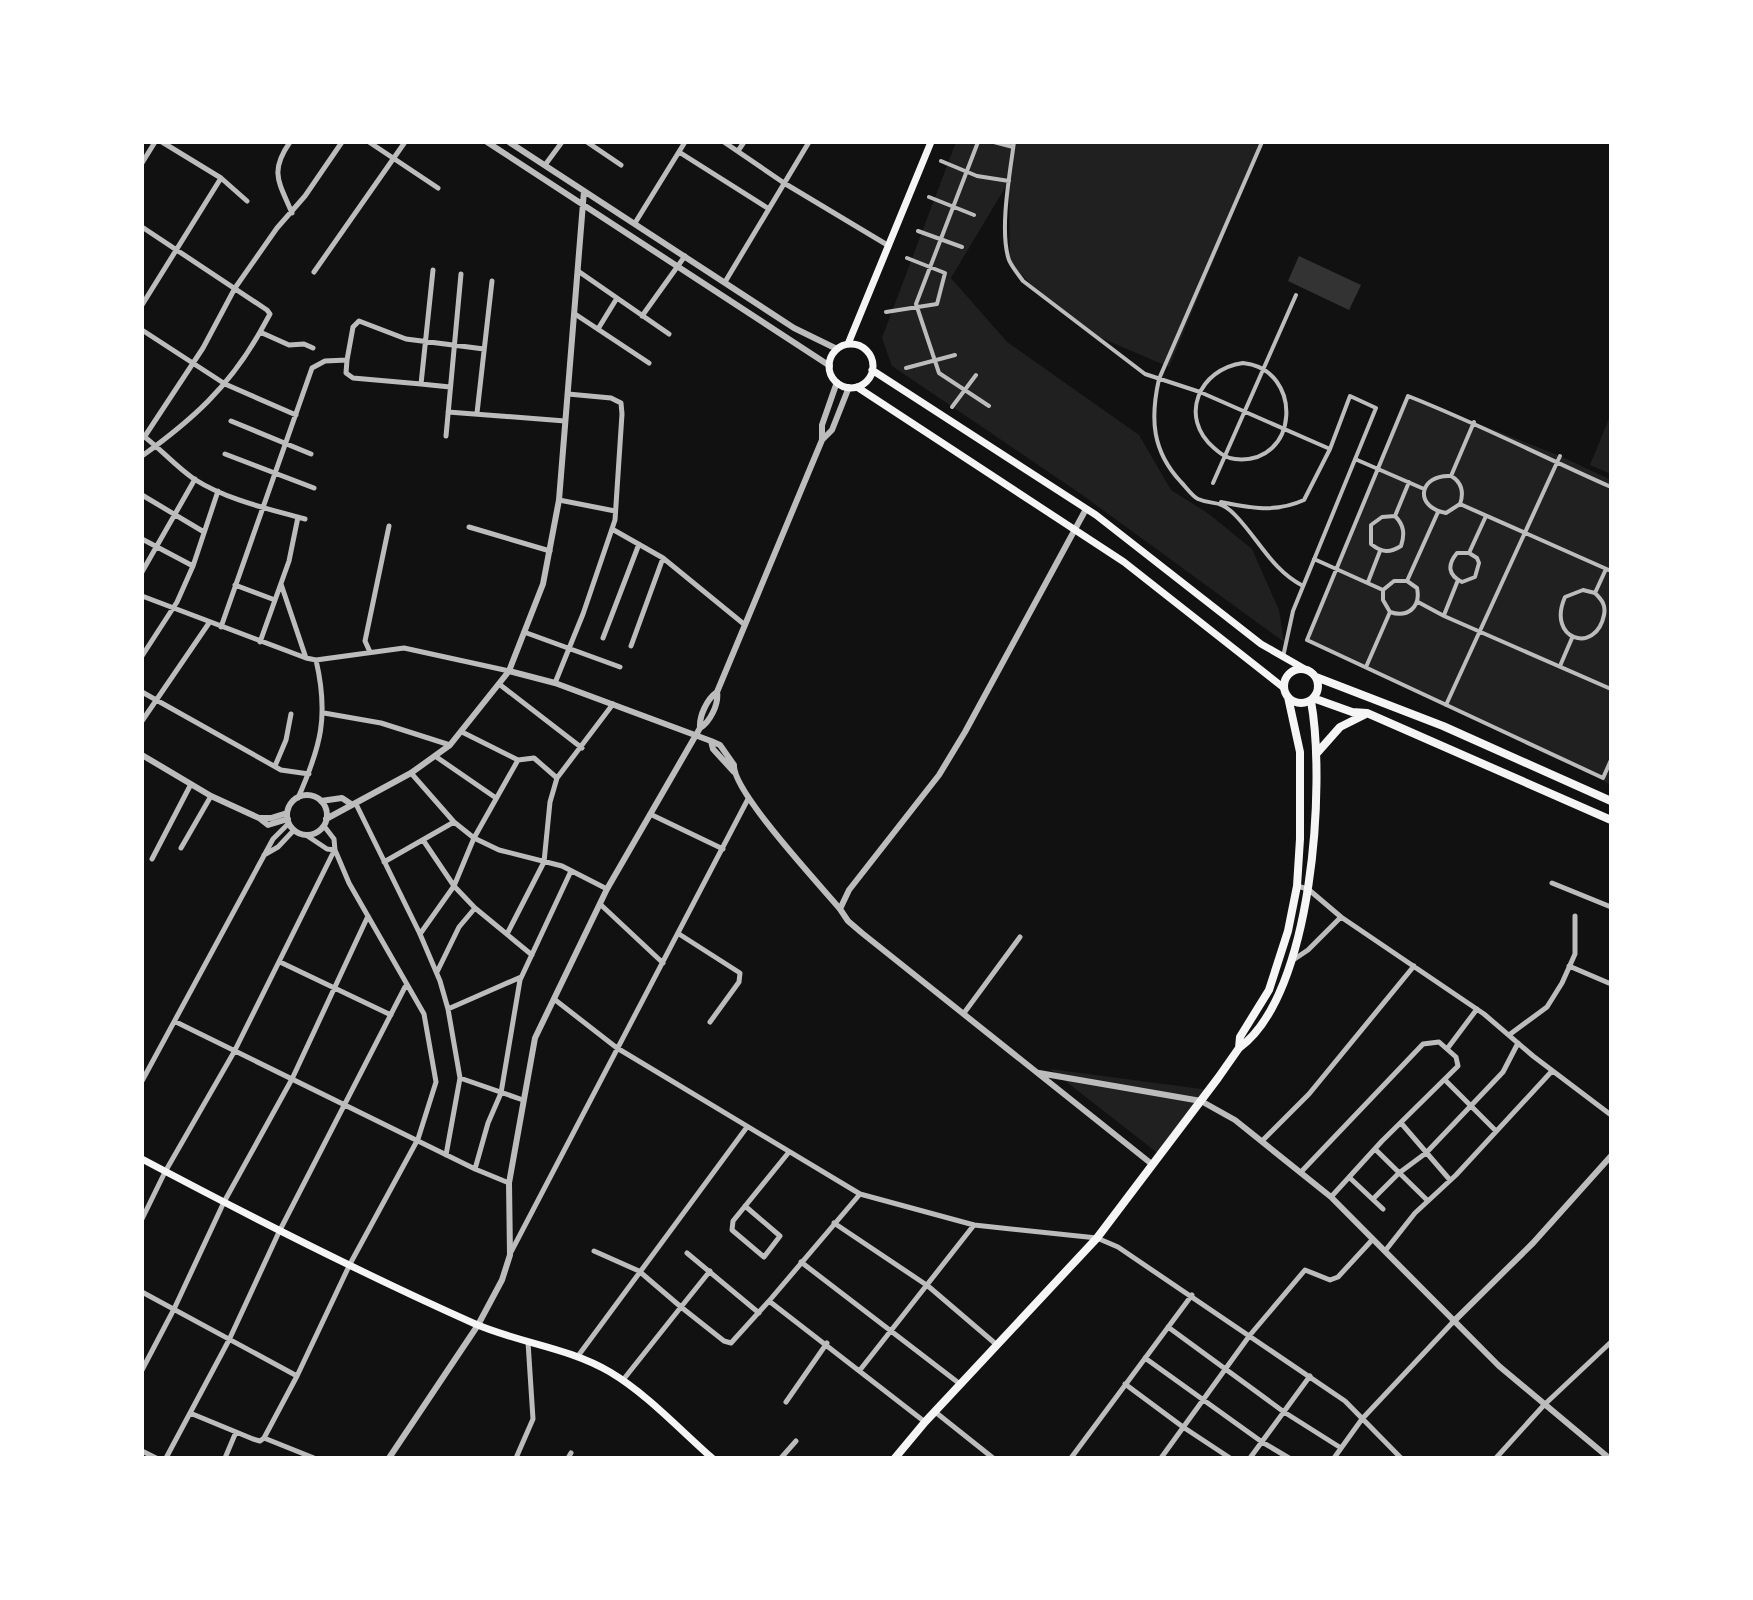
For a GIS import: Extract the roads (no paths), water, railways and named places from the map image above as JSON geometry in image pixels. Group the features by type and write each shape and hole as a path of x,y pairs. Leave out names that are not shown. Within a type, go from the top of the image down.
{"main road":[{"path":"848,344 931,142"},
{"path":"853,387 867,381 873,364 868,352 848,344 837,349 830,366 837,382 853,387 1077,528 1146,579 1300,703 1312,699 1352,712 1367,713 1611,820"},
{"path":"872,370 1086,509 1261,644 1316,677 1443,726 1611,801"},
{"path":"1239,1048 1240,1037 1277,971 1297,886 1300,752 1286,692 1286,678 1290,672 1303,668"},
{"path":"895,1458 934,1411 1097,1238 1268,1011 1292,961 1308,889 1316,808 1317,753 1312,699 1318,686 1316,677"},
{"path":"1317,753 1340,727 1367,713"},
{"path":"142,1159 279,1232 478,1325 578,1356 623,1380 712,1458"}],"street":[{"path":"142,163 155,142"},
{"path":"162,142 221,178 247,201"},
{"path":"290,142 276,170 292,213"},
{"path":"305,519 218,491 195,479 144,436 235,288 342,142"},
{"path":"369,142 438,188"},
{"path":"314,272 405,142"},
{"path":"487,142 830,366"},
{"path":"509,142 794,328 837,349"},
{"path":"545,165 562,142"},
{"path":"587,142 621,165"},
{"path":"635,223 685,142"},
{"path":"724,142 784,183 889,246"},
{"path":"738,151 744,142"},
{"path":"725,282 809,142"},
{"path":"978,142 916,304 939,373 989,406"},
{"path":"994,142 1014,145 1005,244 1010,262 1023,281 1145,374 1200,392 1330,449"},
{"path":"1262,142 1159,379 1154,398 1155,439 1174,474 1197,499 1249,508 1277,509 1304,500 1330,449 1350,396 1376,408 1293,611 1283,657"},
{"path":"679,152 769,209"},
{"path":"941,161 977,176 1009,181"},
{"path":"142,305 221,178"},
{"path":"306,835 316,832 325,822 411,773 450,745 509,671 543,584 551,552 559,500 584,191"},
{"path":"929,197 974,215"},
{"path":"142,227 270,314 225,384 202,410 142,456"},
{"path":"918,231 962,247"},
{"path":"642,316 685,256"},
{"path":"886,312 937,304 945,273 907,258"},
{"path":"421,384 433,270"},
{"path":"578,271 669,334"},
{"path":"446,436 461,274"},
{"path":"477,413 492,281"},
{"path":"1213,483 1296,295"},
{"path":"598,329 617,298"},
{"path":"575,314 649,363"},
{"path":"450,387 353,378 346,373 353,327 359,321 406,339 484,349"},
{"path":"142,330 225,384 296,415"},
{"path":"260,332 289,345 304,344 313,348"},
{"path":"906,368 955,355"},
{"path":"221,627 312,368 325,361 347,360"},
{"path":"1243,363 1264,367 1285,400 1285,429 1264,456 1237,460 1224,457 1210,445 1197,424 1196,406 1200,392 1216,371 1228,365 1243,363"},
{"path":"952,407 976,375"},
{"path":"510,1255 509,1183 535,1038 607,889 698,732 707,724 718,698 717,692 822,440 822,425 837,382"},
{"path":"822,440 832,430 853,387"},
{"path":"555,683 612,529 621,403 611,398 568,394"},
{"path":"1611,487 1474,422 1408,396 1307,640 1603,778 1611,760"},
{"path":"448,412 565,421"},
{"path":"231,421 311,454"},
{"path":"1451,476 1474,422"},
{"path":"225,454 314,488"},
{"path":"1446,705 1560,456"},
{"path":"1355,459 1424,489"},
{"path":"1438,476 1451,476 1460,484 1463,497 1460,504 1446,513 1438,512 1428,506 1424,489 1429,481 1438,476"},
{"path":"142,572 195,479"},
{"path":"1395,516 1409,482"},
{"path":"142,656 173,609 193,566 218,491"},
{"path":"142,495 204,532"},
{"path":"559,500 615,511"},
{"path":"1218,502 1235,515 1271,561 1303,586"},
{"path":"1460,504 1608,570 1595,593"},
{"path":"840,909 849,890 945,764 1086,509"},
{"path":"1407,581 1438,512"},
{"path":"1395,516 1402,523 1404,537 1401,546 1393,551 1380,551 1371,544 1371,525 1382,517 1395,516"},
{"path":"1469,553 1486,516"},
{"path":"260,642 289,561 298,517"},
{"path":"370,652 365,641 389,526"},
{"path":"469,527 551,552"},
{"path":"612,529 663,558 746,625"},
{"path":"142,539 193,566"},
{"path":"603,638 639,544"},
{"path":"1368,583 1380,551"},
{"path":"1457,553 1469,553 1477,558 1478,570 1469,581 1458,580 1450,570 1450,561 1457,553"},
{"path":"631,646 663,558"},
{"path":"1314,559 1383,590"},
{"path":"1444,616 1458,580"},
{"path":"1383,590 1394,581 1407,581 1417,588 1418,602 1413,611 1406,614 1390,612"},
{"path":"281,583 306,658"},
{"path":"235,585 275,600"},
{"path":"1383,590 1383,600 1390,612"},
{"path":"1583,590 1595,593 1605,609 1603,621 1589,636 1581,640 1572,638 1564,630 1560,619 1565,597 1583,590"},
{"path":"142,596 306,658 316,660 370,652 418,650 555,683 698,732 711,741 713,749 734,772 748,799 848,921 1154,1165"},
{"path":"1418,602 1611,689"},
{"path":"1366,667 1390,612"},
{"path":"142,721 209,623"},
{"path":"524,632 620,667"},
{"path":"1560,666 1572,638"},
{"path":"142,1081 273,839 288,818 289,807 298,798 309,774 324,713 316,660"},
{"path":"499,684 582,748"},
{"path":"142,692 281,770 309,774"},
{"path":"507,934 544,862 550,802 557,778 614,704"},
{"path":"324,713 381,723 450,745"},
{"path":"275,766 286,740 291,714"},
{"path":"462,732 518,760 534,758 557,778"},
{"path":"142,746 144,755 211,796 270,826 288,818"},
{"path":"435,756 496,798"},
{"path":"420,934 454,886 474,838 518,760"},
{"path":"411,773 454,822 474,838 499,850 571,871 607,889"},
{"path":"152,859 191,784"},
{"path":"190,1413 260,1441 264,1438 350,1264 418,1139 436,1082 424,1014 349,883 325,822 327,812 321,801 310,795 298,798"},
{"path":"181,848 211,796"},
{"path":"321,801 342,798 354,804 437,974 448,1009 460,1078 446,1155"},
{"path":"389,1458 478,1325 502,1280 510,1255 748,799"},
{"path":"650,814 723,849"},
{"path":"288,818 294,830 327,849 335,850"},
{"path":"384,862 454,822"},
{"path":"264,856 294,830"},
{"path":"423,840 454,886 475,908 532,955"},
{"path":"142,1219 165,1172 234,1052 335,850"},
{"path":"475,1169 488,1123 501,1093 522,977 571,871"},
{"path":"1552,883 1611,907"},
{"path":"1297,886 1308,889 1341,917 1477,1009 1611,1115"},
{"path":"600,904 663,963"},
{"path":"437,974 459,927 475,908"},
{"path":"142,1370 224,1202 292,1079 368,915"},
{"path":"1509,1035 1547,1007 1575,954 1575,916"},
{"path":"1292,961 1308,950 1341,917"},
{"path":"679,934 740,973 739,982 710,1022"},
{"path":"964,1013 1020,937"},
{"path":"280,962 391,1015"},
{"path":"1262,1141 1309,1094 1414,966"},
{"path":"1569,966 1611,984"},
{"path":"448,1009 522,977"},
{"path":"166,1458 229,1340 279,1232 406,986"},
{"path":"554,999 617,1048 860,1194 974,1225 1097,1238 1118,1247 1345,1401 1401,1458"},
{"path":"1447,1049 1477,1009"},
{"path":"176,1022 509,1183"},
{"path":"1301,1172 1423,1044 1439,1042 1456,1057 1458,1066 1331,1197"},
{"path":"1373,1199 1399,1173 1426,1153 1503,1072 1518,1043"},
{"path":"1385,1251 1415,1213 1552,1071"},
{"path":"1038,1073 1201,1101 1235,1120 1331,1197 1453,1322 1544,1405 1609,1458"},
{"path":"460,1078 523,1100"},
{"path":"1445,1080 1496,1131"},
{"path":"1401,1123 1450,1180"},
{"path":"578,1356 747,1127"},
{"path":"1375,1149 1428,1201"},
{"path":"745,1206 780,1236 764,1257 732,1230 733,1221 745,1206 789,1152"},
{"path":"1334,1458 1362,1419 1533,1243 1611,1156"},
{"path":"1350,1178 1383,1209"},
{"path":"594,1251 639,1271 681,1307 731,1343 860,1194"},
{"path":"834,1223 928,1286 997,1345"},
{"path":"860,1370 974,1225"},
{"path":"1172,1458 1162,1455 1250,1335 1305,1270 1330,1280 1338,1277 1373,1239"},
{"path":"687,1253 759,1313"},
{"path":"801,1262 960,1384"},
{"path":"623,1380 710,1271"},
{"path":"142,1292 297,1376"},
{"path":"1071,1458 1192,1295"},
{"path":"769,1301 925,1422"},
{"path":"1168,1327 1284,1412 1341,1448"},
{"path":"516,1458 533,1419 528,1341"},
{"path":"1496,1458 1544,1405 1611,1342"},
{"path":"786,1402 827,1343"},
{"path":"1145,1358 1289,1458"},
{"path":"1250,1458 1310,1376"},
{"path":"1125,1384 1230,1458"},
{"path":"934,1411 993,1458"},
{"path":"227,1458 236,1432"},
{"path":"264,1438 302,1456 314,1458"},
{"path":"781,1458 796,1441"},
{"path":"142,1451 156,1458"}]}
